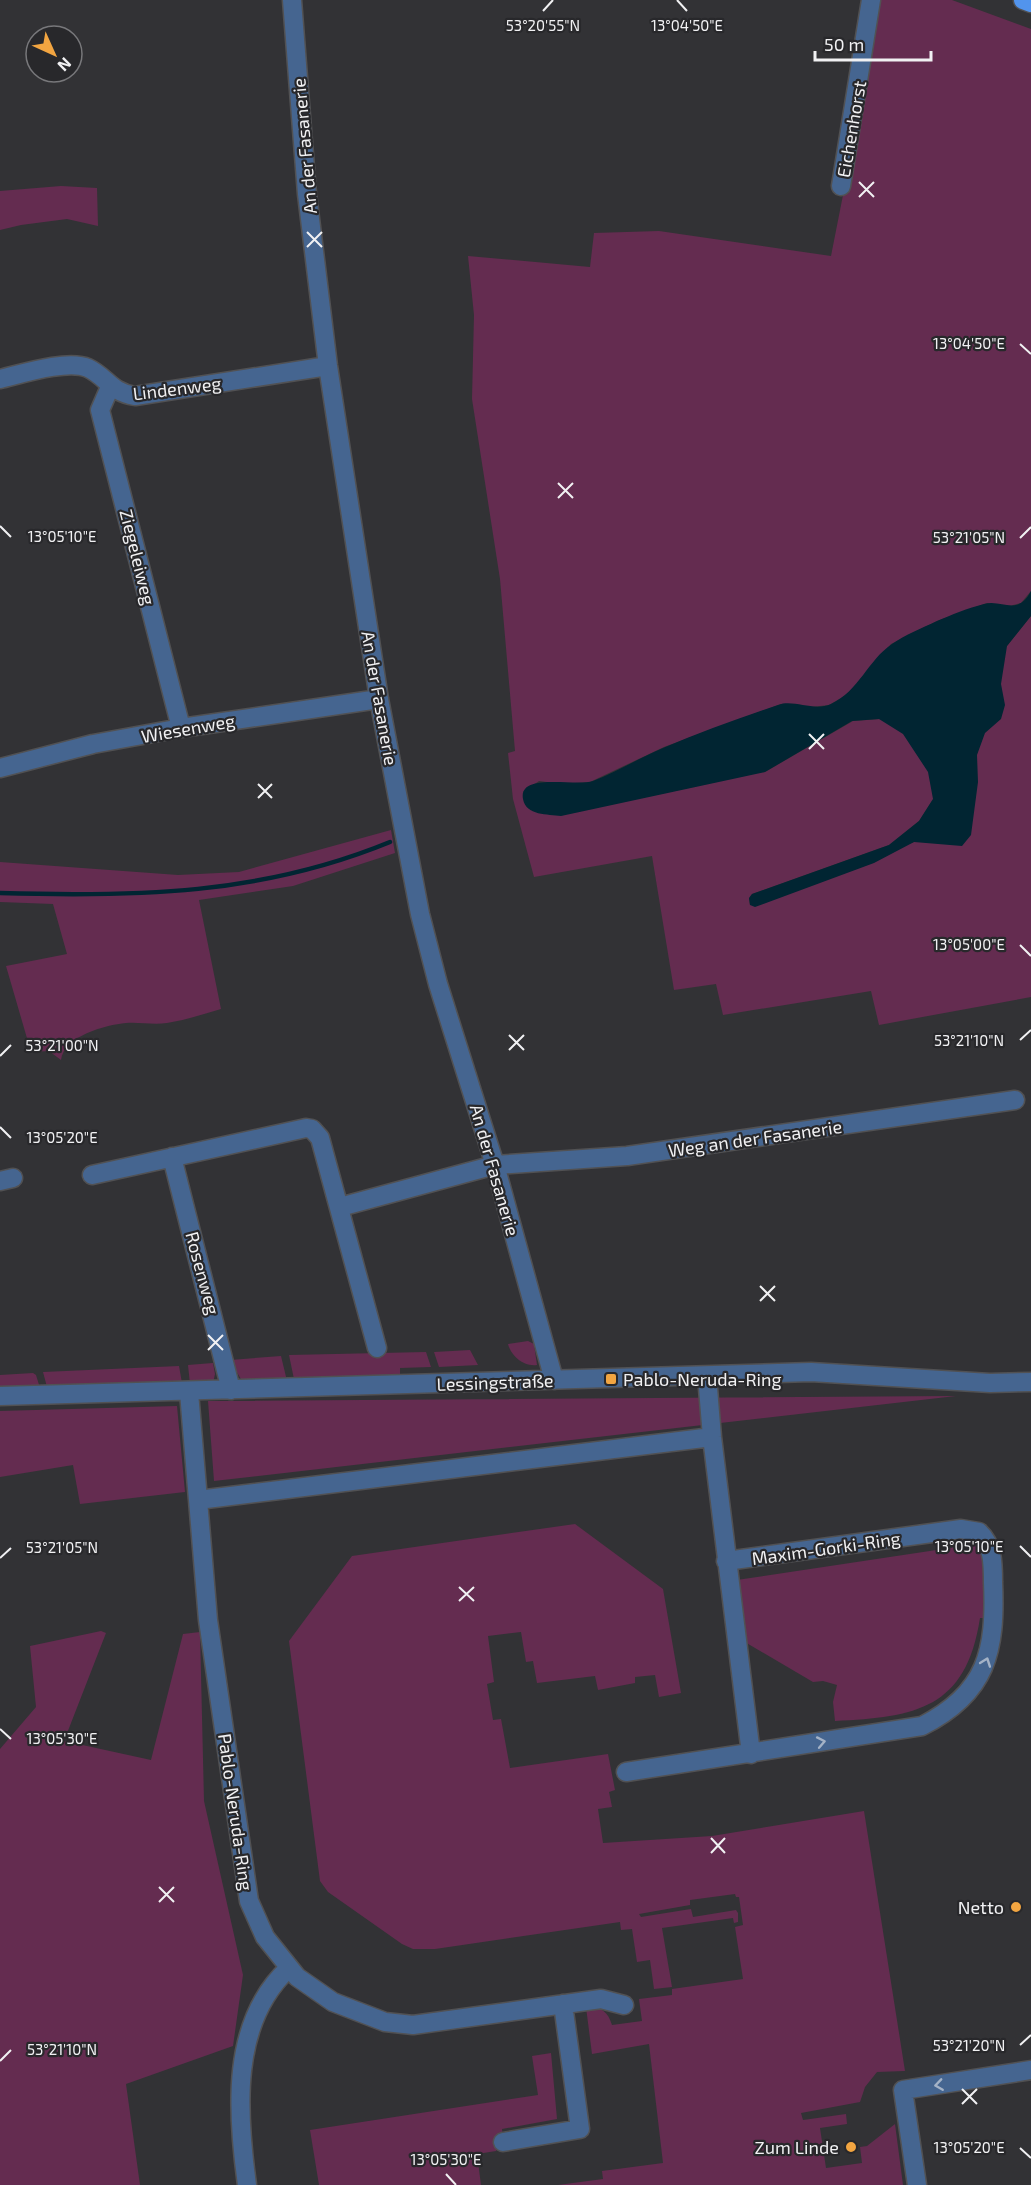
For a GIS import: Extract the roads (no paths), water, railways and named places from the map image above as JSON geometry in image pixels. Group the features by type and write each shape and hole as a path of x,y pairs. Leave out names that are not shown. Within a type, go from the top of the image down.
{"main road":[{"path":"1023,0 1031,3"}],"street":[{"name":"An der Fasanerie","path":"292,0 306,184 328,366 379,699 420,914 438,984 495,1165 554,1380"},
{"name":"Eichenhorst","path":"841,186 871,0"},
{"name":"Lindenweg","path":"0,379 58,366 85,366 110,387 124,394 135,396 328,366"},
{"name":"Ziegeleiweg","path":"110,387 100,410 181,728"},
{"name":"Wiesenweg","path":"0,768 93,744 181,728 379,699"},
{"name":"Weg an der Fasanerie","path":"495,1165 627,1156 1015,1100"},
{"path":"92,1175 312,1129 320,1138 377,1348"},
{"name":"Rosenweg","path":"172,1157 231,1390"},
{"path":"340,1207 495,1165"},
{"name":"Lessingstraße","path":"0,1396 811,1372 990,1383 1031,1382"},
{"name":"Maxim-Gorki-Ring","path":"626,1772 922,1726 961,1701 976,1684 985,1666 993,1640 994,1600 990,1545 979,1532 961,1529 726,1561 707,1376"},
{"name":"Lessingstraße","path":"990,1383 1031,1394"},
{"name":"Pablo-Neruda-Ring","path":"189,1392 208,1620 249,1901 265,1937 289,1968 333,2002 367,2016 400,2024 413,2025 601,1999 624,2005"},
{"path":"198,1500 712,1437"},
{"path":"726,1561 757,1753"},
{"path":"247,2185 242,2147 241,2073 256,2016 264,1998 289,1968"},
{"path":"503,2142 580,2129 563,2004"},
{"path":"917,2185 903,2090 1023,2072"}],"water":[{"path":"1031,591 1031,616 1007,646 1001,684 1005,705 1001,719 985,733 977,755 978,782 971,835 962,846 914,842 874,863 755,907 750,905 749,898 752,894 889,845 919,821 933,799 928,772 903,734 879,719 852,721 765,772 561,816 538,813 528,809 525,805 524,791 529,786 538,783 593,781 677,742 778,705 791,703 818,707 831,704 856,684 876,658 902,638 942,619 978,606 991,603 1015,605 1026,599"}],"waterway":[{"path":"0,893 101,894 198,889 294,873 342,860 390,842"}],"place":[{"name":"Pablo-Neruda-Ring","path":"611,1379"},
{"name":"Netto","path":"1016,1907"},
{"name":"Zum Linde","path":"851,2147"}]}
